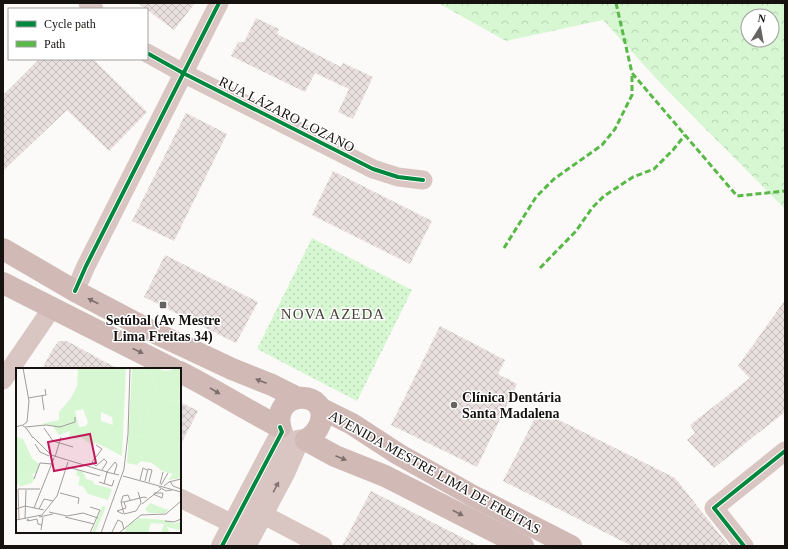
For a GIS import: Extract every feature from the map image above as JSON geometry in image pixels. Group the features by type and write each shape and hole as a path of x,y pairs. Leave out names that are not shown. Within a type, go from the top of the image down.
{"main road":[{"path":"3,249 149,330 296,397 305,397 315,402 320,408 322,416 320,423 312,437 292,435 279,422 284,405 296,397"},
{"path":"3,283 171,368"},
{"name":"AVENIDA MESTRE LIMA DE FREITAS","path":"181,373 292,435 335,456 385,476 522,546"},
{"name":"AVENIDA MESTRE LIMA DE FREITAS","path":"320,408 352,424 398,454 466,492 571,546"}],"street":[{"path":"75,290 219,3"},
{"name":"RUA LÁZARO LOZANO","path":"148,54 183,73 373,169 398,177 423,180"},
{"path":"3,380 52,308"},
{"path":"245,546 262,514 292,435"},
{"path":"222,546 233,524 292,435"},
{"path":"744,546 714,508 785,450"},
{"path":"181,498 233,524"},
{"path":"262,514 323,546"}],"green space":[{"path":"438,3 785,3 785,209 664,87 603,20 506,41"},
{"path":"312,238 412,290 357,401 257,349"}],"building":[{"path":"138,3 195,3 174,30 148,10 148,8 145,8"},
{"path":"256,18 279,29 277,34 341,67 343,63 373,77 353,119 338,112 349,89 315,73 305,92 231,56 238,42 244,42"},
{"path":"38,60 94,60 147,112 109,151 67,110 3,171 3,95"},
{"path":"186,113 227,134 174,241 132,221"},
{"path":"333,171 432,221 410,264 312,215"},
{"path":"165,255 258,302 236,343 144,297"},
{"path":"785,300 785,412 714,468 687,440 695,433 690,425 750,378 738,366"},
{"name":"Clínica Dentária Santa Madalena","path":"440,326 505,360 498,374 517,384 477,467 391,425"},
{"path":"59,341 67,341 116,368 43,368"},
{"path":"181,402 198,411 181,444"},
{"path":"539,410 675,478 729,546 632,546 503,481"},
{"path":"371,491 416,514 479,546 342,546"}],"marked path":[{"path":"616,3 632,73 737,196 785,191"},
{"path":"504,248 536,197 554,179 602,145 615,129 632,95 632,73"},
{"path":"540,268 576,231 592,208 604,196 633,177 654,169 673,150 685,135"}],"cycle path":[{"path":"75,291 86,266 219,3"},
{"path":"148,54 183,73 373,169 398,177 423,180"},
{"path":"222,546 282,432 280,427"},
{"path":"744,546 714,508 785,451"}],"place":[{"name":"Setúbal (Av Mestre Lima Freitas 34)","path":"163,305"},
{"name":"Clínica Dentária Santa Madalena","path":"454,405"}],"district":[{"name":"NOVA AZEDA","path":"333,314"}]}
